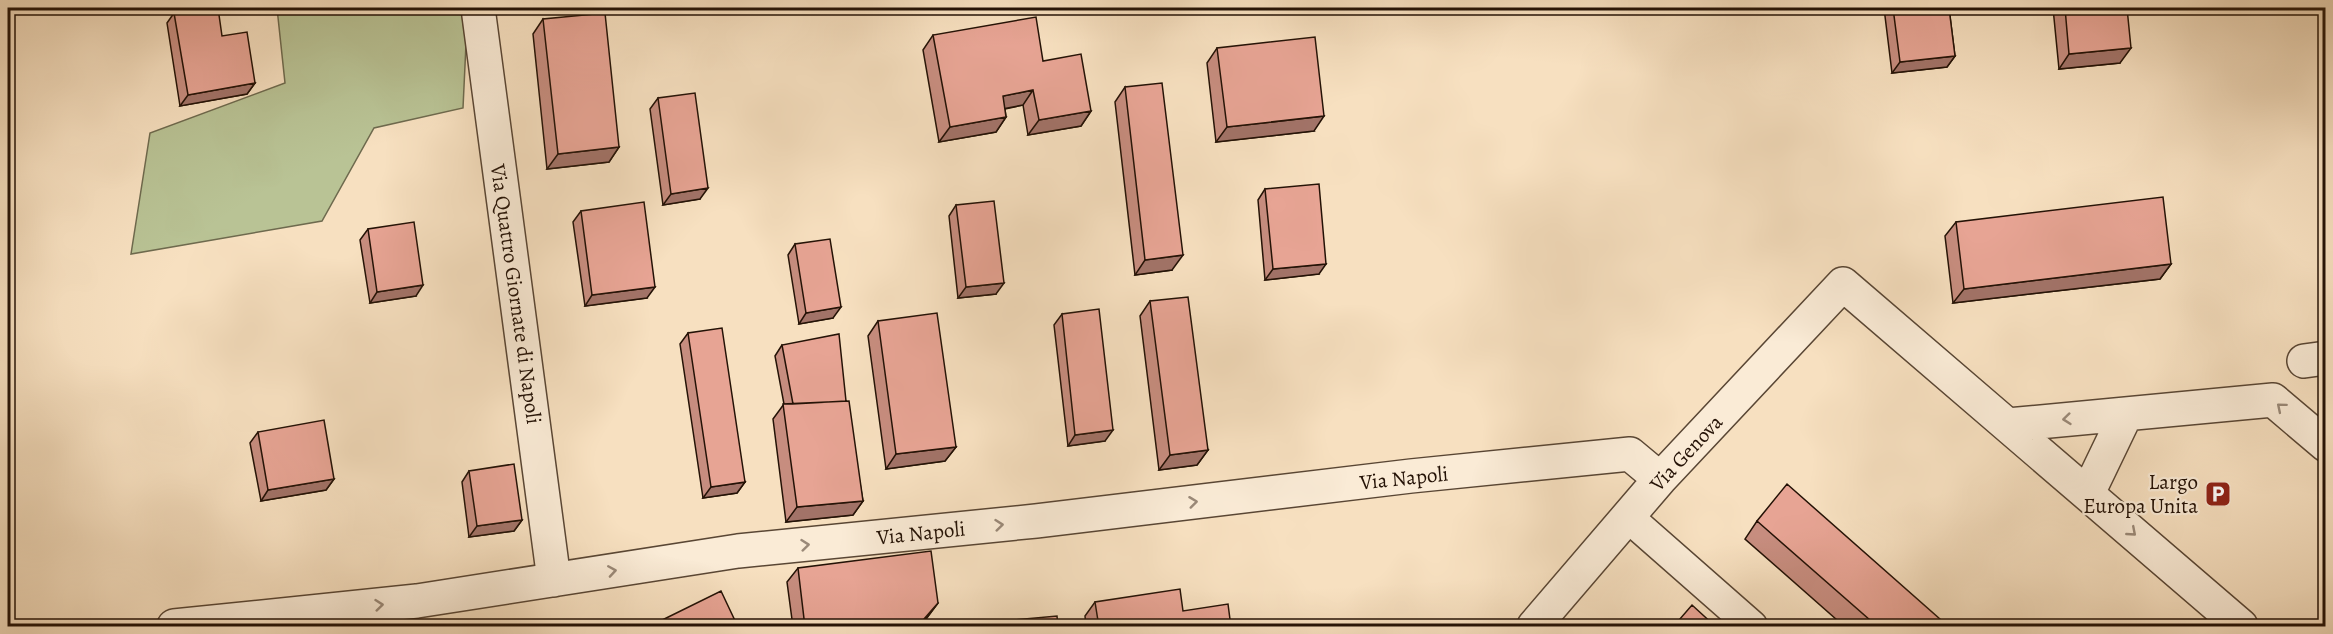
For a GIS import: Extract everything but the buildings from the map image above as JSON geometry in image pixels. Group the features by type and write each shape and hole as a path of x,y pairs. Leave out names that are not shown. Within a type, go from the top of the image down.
{"street":[{"name":"Via Quattro Giornate di Napoli","path":"478,8 554,580"},
{"name":"Via Genova","path":"1533,627 1660,479 1843,284 2008,425"},
{"path":"2008,425 2273,400 2325,445"},
{"path":"2088,493 2126,414"},
{"path":"2008,425 2241,627"},
{"name":"Via Napoli","path":"174,627 417,602 738,551 1036,521 1412,476 1630,454 1660,479"},
{"path":"1628,516 1752,627"}],"green space":[{"path":"277,8 461,8 466,44 463,108 374,128 322,221 131,254 150,133 285,83"}],"place":[{"name":"Largo Europa Unita","path":"2218,494"}]}
